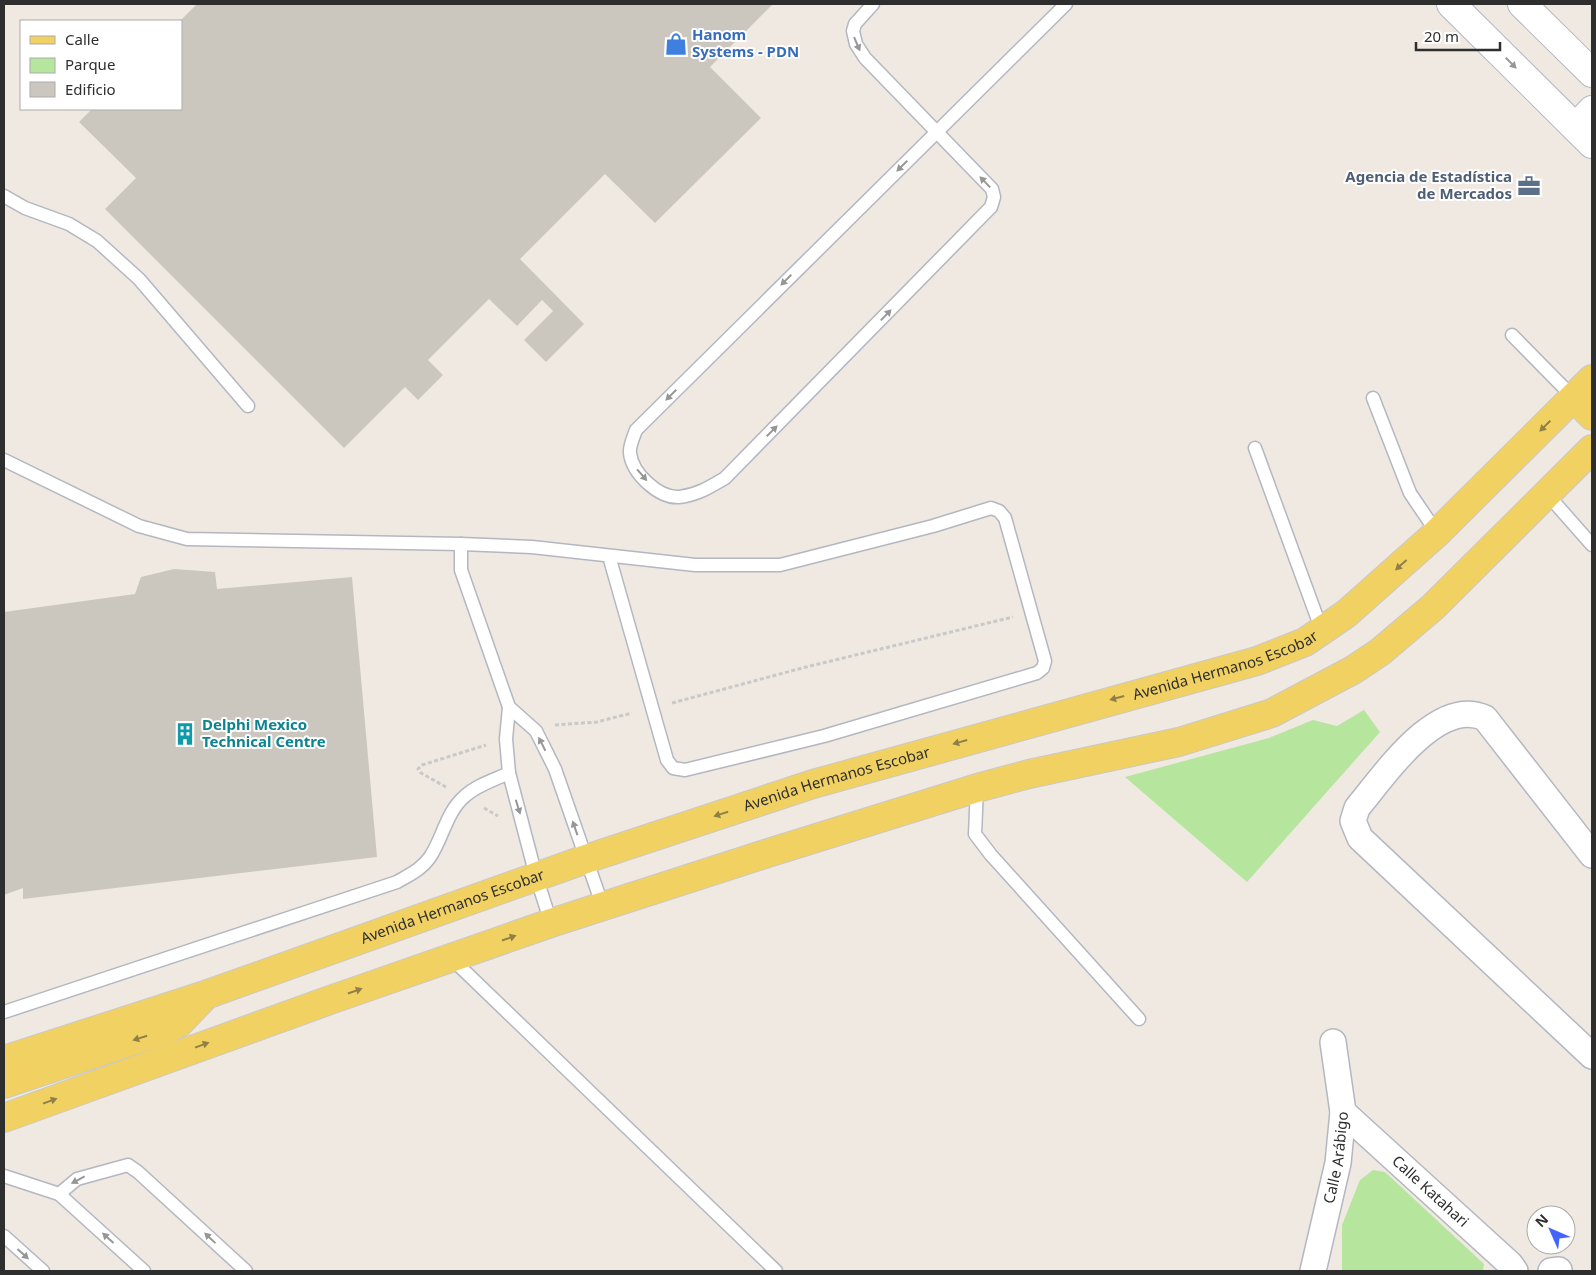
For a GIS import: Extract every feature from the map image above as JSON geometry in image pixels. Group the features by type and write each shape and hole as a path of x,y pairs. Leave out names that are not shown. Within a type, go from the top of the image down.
{"main road":[{"name":"Avenida Hermanos Escobar","path":"4,1060 208,994 536,876 813,784 1257,661 1305,642 1346,614 1586,398"},
{"path":"4,1118 451,958 603,906 977,788 1029,774 1179,742 1272,713 1353,670 1380,652 1432,607 1592,449"},
{"path":"4,1084 165,1030 179,1023 208,994"}],"street":[{"path":"1451,4 1587,127"},
{"path":"1522,4 1592,73"},
{"path":"1592,854 1485,718 1467,712 1437,723 1413,742 1357,808 1353,821 1360,838 1592,1056"},
{"name":"Calle Arábigo","path":"1313,1271 1338,1163 1343,1112 1333,1042"},
{"name":"Calle Katahari","path":"1343,1112 1510,1264 1515,1271"}],"lane":[{"path":"873,4 855,24 853,31 856,44 865,58 936,131 992,190 994,197 991,207 725,478 698,493 676,497 661,493 638,472 630,452 636,430 936,131 1066,4"},
{"path":"4,196 25,208 69,224 97,241 139,279 248,406"},
{"path":"1512,335 1586,398"},
{"path":"1374,398 1410,493 1437,532"},
{"path":"1255,448 1322,631"},
{"path":"4,460 140,526 164,535 187,539 532,547 695,565 780,565 894,536 991,508 999,511 1005,518 1045,661 1043,668 1037,673 824,736 685,770 673,768 667,760 609,556"},
{"path":"1547,494 1592,544"},
{"path":"461,544 461,570 509,707 506,739 509,773 536,876 551,923"},
{"path":"509,707 536,731 555,769 603,906"},
{"path":"4,1012 396,882 416,872 430,856 449,816 464,797 482,785 509,773"},
{"path":"977,788 975,834 991,855 1139,1019"},
{"path":"451,958 776,1271"},
{"path":"59,1194 77,1179 128,1165 246,1271"},
{"path":"4,1176 59,1194 144,1271"},
{"path":"4,1236 43,1271"}],"path":[{"path":"536,731 560,724 597,722 652,709 806,667 1032,613"},
{"path":"418,769 422,765 506,739"}],"green space":[{"path":"1364,710 1380,732 1247,882 1125,777 1269,738 1313,720 1337,726"},
{"path":"1373,1170 1385,1172 1484,1264 1483,1271 1342,1271 1342,1225 1360,1180"}],"building":[{"path":"197,4 773,4 710,67 761,118 655,223 605,174 520,259 584,324 546,362 524,340 553,311 542,300 517,326 489,299 428,360 443,375 418,400 405,387 344,448 105,209 136,178 79,122 91,110 182,110 181,20"},
{"name":"Delphi Mexico Technical Centre","path":"174,569 215,572 217,589 352,577 377,857 23,899 23,888 4,895 4,612 135,594 141,577"}],"place":[{"name":"Hanom Systems - PDN","path":"676,44"},
{"name":"Agencia de Estadística de Mercados","path":"1529,186"},
{"name":"Delphi Mexico Technical Centre","path":"185,734"}]}
